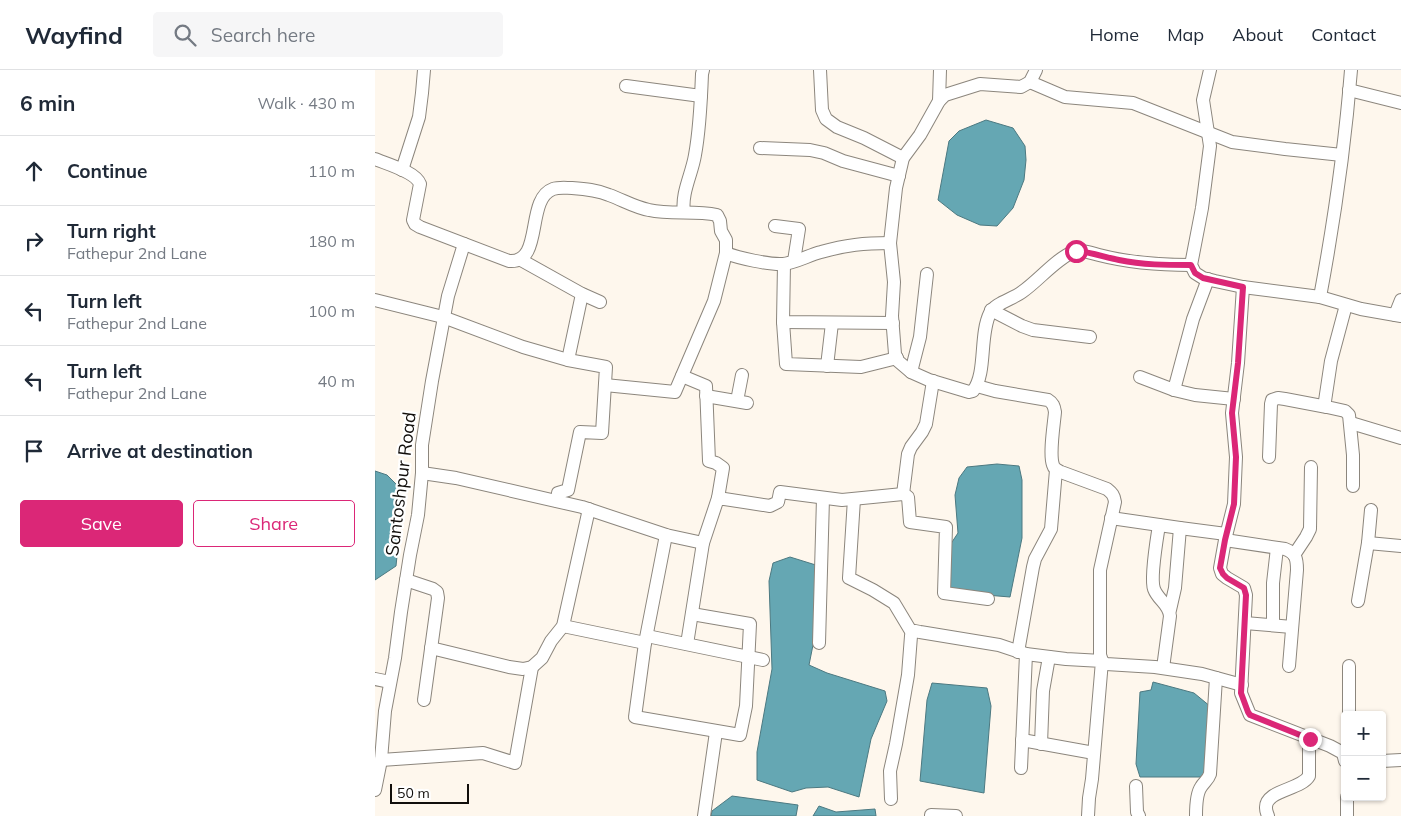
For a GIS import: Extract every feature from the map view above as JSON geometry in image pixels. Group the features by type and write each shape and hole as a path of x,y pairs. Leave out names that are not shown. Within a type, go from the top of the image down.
{"street":[{"path":"402,170 419,117 424,70"},
{"path":"684,212 683,204 695,157 703,70"},
{"path":"820,70 822,110 829,123 903,158"},
{"path":"939,101 940,70"},
{"path":"1036,70 1030,82 1021,86 980,84 945,95 939,101 920,135 903,158 896,188 890,243 894,282 893,339 897,358 911,372 933,381 969,392 973,391 979,380 986,324 991,310 1023,291 1067,255 1076,251 1145,264 1191,265"},
{"path":"1210,70 1203,100 1210,146 1202,208 1191,265 1195,273 1209,279 1243,287 1320,297 1361,310 1398,315 1401,300"},
{"path":"1320,297 1342,155 1351,70"},
{"path":"1030,82 1065,97 1133,103 1232,142 1285,150 1342,155"},
{"path":"626,86 701,96"},
{"path":"1349,90 1401,103"},
{"path":"760,148 810,150 825,153 899,176"},
{"path":"375,160 412,174 418,179 419,184 413,220 419,227 515,262 521,260 526,254 531,243 540,203 548,192 554,189 593,189 632,206 649,210 717,215 721,231 726,240 726,253 714,301 675,392 605,385"},
{"path":"775,226 799,229 789,262 783,322 786,364 861,367 897,358"},
{"path":"726,253 735,257 789,262 849,244 890,243"},
{"name":"Santoshpur Road","path":"375,790 381,760 385,711 418,515 422,473 422,445 431,381 448,296 464,244"},
{"path":"521,260 600,302"},
{"path":"911,372 920,337 927,274"},
{"path":"1174,390 1193,319 1209,279"},
{"path":"1243,287 1238,363 1232,413 1235,432 1236,481 1234,504 1220,568 1227,578 1244,588 1246,595 1243,699 1250,715 1330,746 1341,752"},
{"path":"569,360 582,294"},
{"path":"375,303 443,317 523,347 569,360 606,366 602,433 580,432 567,490 558,494 557,501"},
{"path":"1327,407 1325,401 1330,370 1346,305"},
{"path":"991,310 1033,330 1090,337"},
{"path":"783,322 893,324"},
{"path":"827,366 833,323"},
{"path":"706,396 742,402 742,375"},
{"path":"682,376 706,386 709,462 716,463 723,468 718,498 703,543 687,644"},
{"path":"1140,377 1174,390 1195,395 1234,399"},
{"path":"903,494 908,454 927,424 933,381"},
{"path":"977,386 1048,400 1052,402 1055,412 1052,462 1056,470 1051,529 1035,559 1033,567 1022,653 1021,768"},
{"path":"1269,458 1272,400 1285,398 1348,412 1351,423 1353,486"},
{"path":"1351,423 1401,438"},
{"path":"1294,555 1307,537 1310,529 1311,467"},
{"path":"1056,470 1107,489 1112,492 1115,502 1100,570 1100,655 1102,661 1088,816"},
{"path":"422,473 456,478 557,501 589,509 666,535 703,543"},
{"path":"718,498 770,506 778,502 780,492 842,500 903,494 909,498 910,522 946,526 944,594 988,599"},
{"path":"819,643 823,498"},
{"path":"854,499 849,578 873,590 894,604 912,633 908,675 890,771 891,799"},
{"path":"431,648 509,667 523,669 532,667 542,658 551,641 563,626 589,509"},
{"path":"1358,601 1369,543 1371,510"},
{"path":"1111,518 1180,528 1289,550 1297,562 1289,666"},
{"path":"1159,525 1154,588 1170,610"},
{"path":"1163,668 1170,610 1175,588 1180,528"},
{"path":"666,535 646,640 635,717 740,736 746,706 750,624 692,614"},
{"path":"1369,543 1401,546"},
{"path":"1273,625 1273,583 1277,548"},
{"path":"406,580 433,589 437,592 438,598 424,700"},
{"path":"1245,623 1292,627"},
{"path":"563,626 646,640 687,644 763,660"},
{"path":"912,633 915,631 989,643 1022,653 1049,657 1163,668 1242,685"},
{"path":"1041,744 1043,691 1049,657"},
{"path":"1349,666 1349,711"},
{"path":"381,760 483,753 515,763 532,667"},
{"path":"1196,816 1198,792 1208,780 1210,774 1216,678"},
{"path":"375,679 391,682"},
{"path":"704,816 717,732"},
{"path":"1270,816 1266,808 1268,800 1307,780 1309,776 1310,739"},
{"path":"1022,740 1094,753"},
{"path":"1386,761 1401,760"},
{"path":"1136,786 1137,812 1139,816"},
{"path":"1347,801 1347,816"},
{"path":"931,815 956,816"}],"water":[{"path":"986,120 1013,128 1025,146 1024,180 1013,208 997,226 980,225 957,215 938,200 949,141 959,131"},
{"path":"997,464 1019,466 1022,480 1022,538 1010,597 950,592 950,545 958,533 955,495 959,478 967,467"},
{"path":"375,471 387,475 401,489 395,511 398,546 396,566 375,580"},
{"path":"790,557 819,566 820,610 809,665 827,673 885,691 887,701 871,739 859,797 828,787 806,788 792,792 757,780 757,752 772,669 769,581 773,563"},
{"path":"1153,682 1194,693 1211,707 1208,777 1140,777 1136,764 1140,692 1151,690"},
{"path":"932,683 987,688 991,706 984,793 920,781 927,700"},
{"path":"732,796 798,805 796,816 711,816 712,811"},
{"path":"819,806 836,812 875,809 876,816 813,816"}],"route":[{"path":"1076,251 1145,264 1191,265 1195,273 1203,278 1243,287 1238,363 1232,413 1235,432 1236,481 1234,504 1220,568 1227,578 1244,588 1246,595 1241,693 1248,712 1250,715 1310,739"}]}
